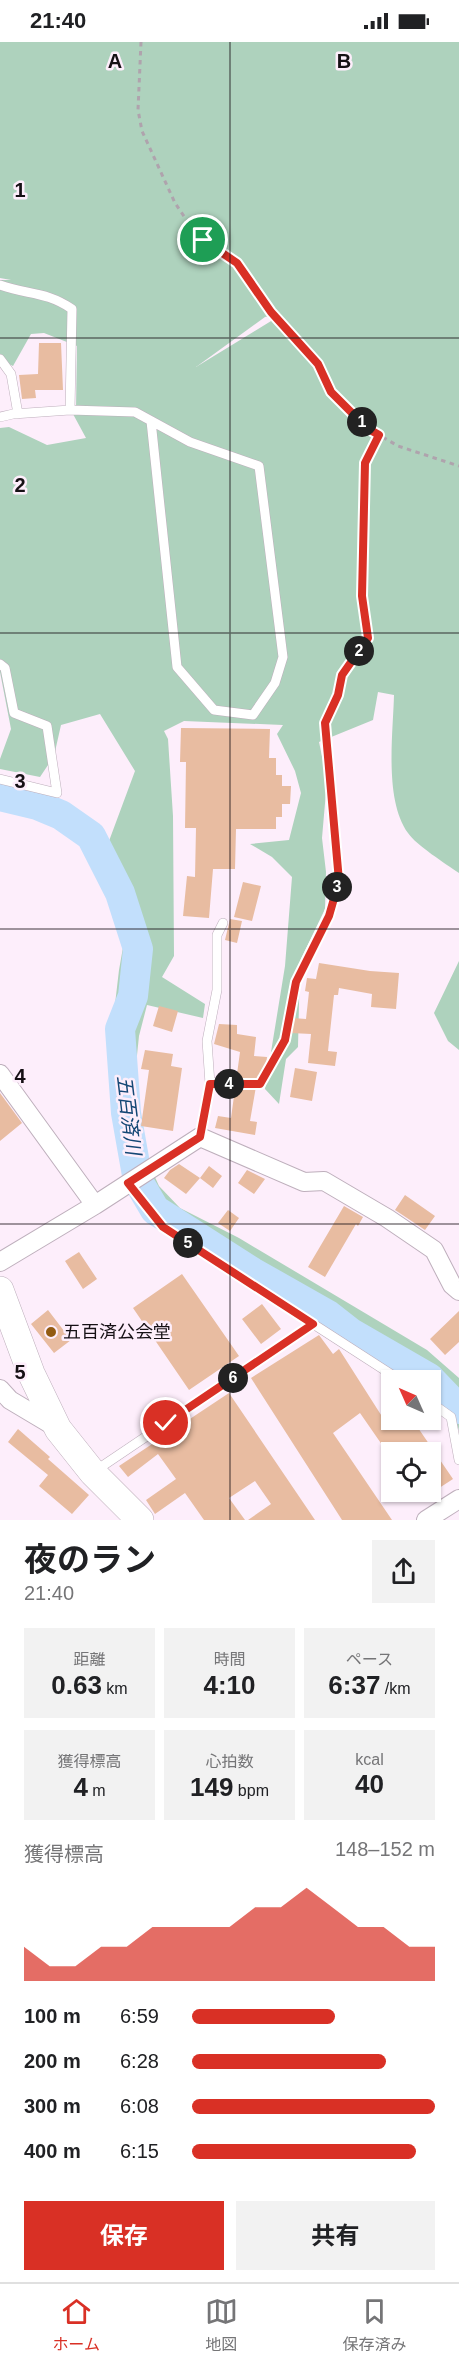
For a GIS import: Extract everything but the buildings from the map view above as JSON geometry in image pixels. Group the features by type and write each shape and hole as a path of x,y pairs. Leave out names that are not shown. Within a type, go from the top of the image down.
{"street":[{"path":"0,1074 95,1205"},
{"path":"0,1262 95,1205 200,1137 304,1182 324,1181 369,1207 434,1250 452,1285 459,1291"},
{"path":"0,1290 31,1373 58,1430 93,1473 140,1520"},
{"path":"0,1389 10,1400 58,1430"},
{"path":"426,1520 458,1500"}],"lane":[{"path":"0,285 31,291 59,300 72,309 70,410"},
{"path":"0,359 11,374 18,414"},
{"path":"0,417 70,410 135,412 190,442 260,466 283,657 275,682 253,715 214,710 177,667 151,421"},
{"path":"0,664 5,668 14,713 47,726 57,793 0,779"},
{"path":"200,1137 210,1084 207,1041 217,990 217,935 223,923"},
{"path":"128,1183 163,1227 384,1370"},
{"path":"93,1473 313,1324"},
{"path":"441,1410 451,1417 459,1460"}],"path":[{"path":"141,42 138,110 142,131 175,203 196,234 237,263 271,312 318,364 331,392 367,428 398,446 459,466"},
{"path":"210,1084 260,1084 285,1040 296,982 329,916 339,881 325,723 338,695 342,675 368,638 362,596 365,463 379,435"}],"green space":[{"path":"0,42 459,42 459,873 418,843 408,833 400,819 393,785 392,766 394,695 378,692 373,720 319,742 327,780 322,838 326,872 325,909 300,961 298,1047 286,1059 279,1104 265,1089 285,966 292,877 272,857 250,844 289,840 301,793 295,771 277,734 283,725 184,721 164,731 168,739 173,816 174,956 162,977 205,1004 203,1018 147,1005 139,1036 130,1122 159,1186 180,1208 239,1238 427,1350 459,1378 459,1431 441,1409 441,1370 396,1370 310,1318 159,1219 137,1191 125,1166 119,1142 110,1047 125,936 110,889 77,836 34,816 0,810 0,782 50,797 109,841 135,771 100,714 61,725 54,756 40,777 0,769 0,759 11,729 0,672 0,428 9,427 47,445 86,438 73,414 76,409 77,346 44,333 31,334 13,366 0,360 0,280 11,280 0,278","holes":["279,314 295,346 276,318 196,367 265,317"]},
{"path":"459,961 459,1050 448,1041 434,1013"}],"waterway":[{"name":"五百済川","path":"0,796 37,805 61,815 91,836 120,893 138,949 133,996 120,1029 126,1113 138,1181 155,1210 252,1272 328,1315 351,1333 429,1378 459,1409"}],"place":[{"name":"五百済公会堂","path":"51,1332"}],"route":[{"path":"166,1423 313,1324 163,1227 128,1183 200,1137 210,1084 260,1084 285,1040 296,982 329,916 339,881 325,723 338,695 342,675 368,638 362,596 365,463 379,435 367,428 331,392 318,364 271,312 237,263 203,240"}]}
